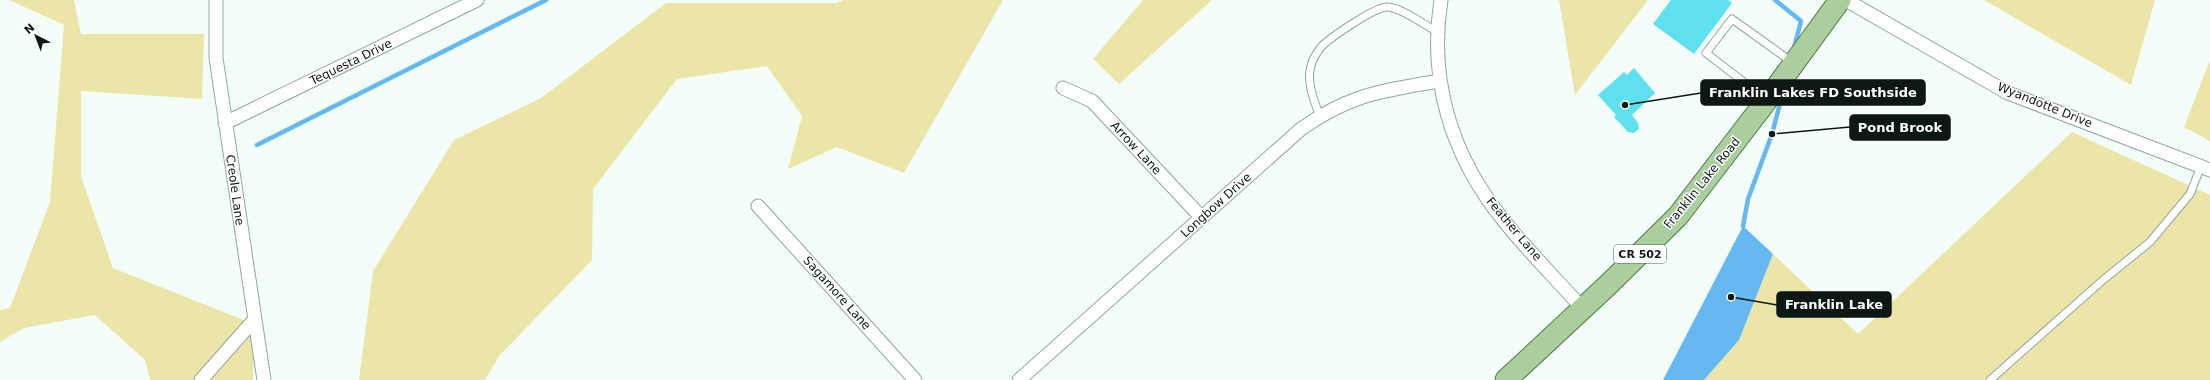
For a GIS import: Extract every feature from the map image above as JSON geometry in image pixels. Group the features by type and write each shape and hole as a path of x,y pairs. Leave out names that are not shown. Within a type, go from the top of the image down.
{"main road":[{"name":"Franklin Lake Road","path":"1506,380 1583,309 1678,216 1762,107 1788,59 1807,46 1840,0"}],"street":[{"name":"Creole Lane","path":"216,0 216,58 264,380"},
{"name":"Tequesta Drive","path":"225,123 477,0"},
{"name":"Feather Lane","path":"1441,0 1437,32 1439,81 1449,121 1465,159 1483,191 1504,220 1583,309"},
{"name":"Wyandotte Drive","path":"1846,0 2008,93 2205,168"},
{"name":"Longbow Drive","path":"1019,380 1301,129 1320,116 1347,102 1374,93 1439,81"},
{"name":"Arrow Lane","path":"1064,88 1092,101 1202,218"},
{"name":"Sagamore Lane","path":"758,206 915,380"},
{"path":"201,380 254,320"}],"lane":[{"path":"1320,116 1314,101 1310,79 1311,66 1321,48 1346,29 1376,9 1389,7 1406,14 1437,32"},
{"path":"1762,107 1745,83 1706,53 1732,19 1788,59"},
{"path":"1993,379 2104,280 2150,242 2190,194 2205,168"}],"shaded area":[{"path":"9,0 74,0 81,34 204,34 202,99 81,91 81,176 113,268 254,324 253,380 150,380 145,360 95,315 24,328 0,342 0,310 10,308 50,202 64,25"},
{"path":"843,0 1003,0 904,173 837,147 788,169 802,116 767,66 677,79 593,189 592,260 499,356 485,380 359,380 373,271 454,140 541,98 666,3 837,3"},
{"path":"1143,0 1212,0 1119,84 1093,59"},
{"path":"1559,0 1648,0 1575,95"},
{"path":"1984,0 2155,0 2131,85"},
{"path":"2210,60 2210,141 2184,127"},
{"path":"2072,132 2210,195 2210,380 1704,380 1739,340 1773,254 1858,334"}],"water":[{"path":"1743,226 1773,254 1739,340 1704,380 1663,380"}],"building":[{"path":"1671,0 1728,0 1732,3 1694,54 1653,24"},
{"path":"1634,68 1655,93 1632,115 1638,123 1639,129 1634,133 1628,132 1614,117 1616,115 1598,95 1624,72 1627,75"}],"waterway":[{"path":"257,145 546,0"},
{"path":"1775,0 1801,21 1794,48"},
{"path":"1743,226 1748,199 1772,134 1783,92"}],"place":[{"name":"Franklin Lakes FD Southside","path":"1625,105"},
{"name":"Pond Brook","path":"1772,134"},
{"name":"Franklin Lake","path":"1731,297"}]}
